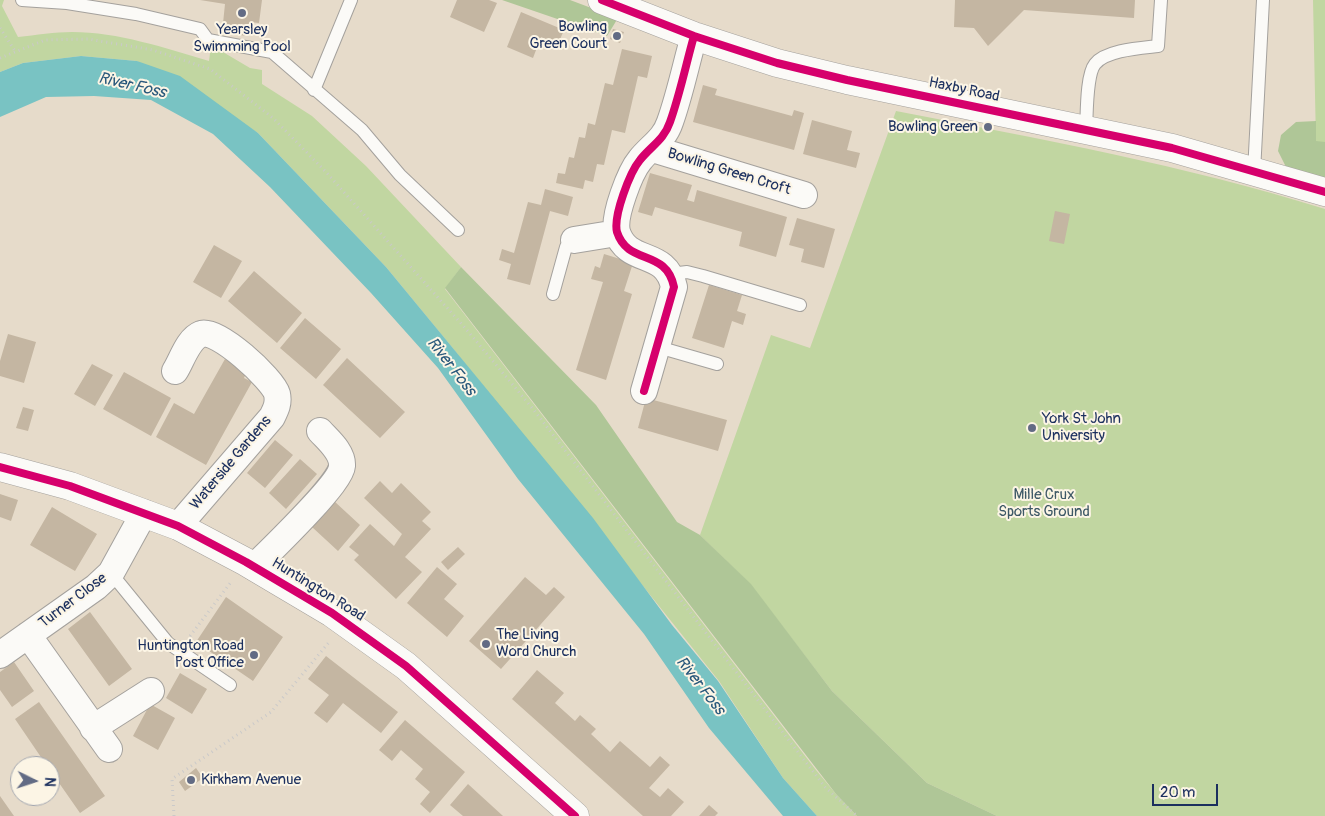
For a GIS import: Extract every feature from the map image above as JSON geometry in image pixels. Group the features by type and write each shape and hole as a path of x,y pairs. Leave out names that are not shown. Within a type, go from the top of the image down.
{"street":[{"name":"Haxby Road","path":"602,0 634,6 694,36 777,63 847,80 1172,148 1325,192"},
{"path":"644,391 674,287 671,274 663,265 632,252 617,233 618,213 632,171 663,137 670,122 694,36"},
{"name":"Bowling Green Croft","path":"653,149 804,195"},
{"path":"574,240 617,233"},
{"name":"Waterside Gardens","path":"175,371 193,340 202,333 210,333 248,360 272,384 277,394 277,405 272,417 178,526"},
{"path":"250,564 321,497 339,472 342,466 340,456 334,445 320,431"},
{"name":"Huntington Road","path":"0,467 70,486 178,526 250,564 346,622 406,666 575,816"},
{"name":"Turner Close","path":"0,656 111,573 144,513"},
{"name":"Turner Close","path":"28,635 109,749"},
{"path":"93,728 150,691"}],"lane":[{"path":"314,90 351,0"},
{"path":"1086,130 1090,74 1095,64 1106,57 1128,50 1158,46 1161,0"},
{"path":"1254,172 1263,0"},
{"path":"25,1 67,3 136,14 200,29 208,40 272,52 362,130 400,176 458,230"},
{"path":"553,294 566,246 574,240"},
{"path":"671,274 687,272 800,305"},
{"path":"658,347 716,364"},
{"path":"111,573 168,643 230,685"}],"path":[{"path":"0,28 15,51"},
{"path":"0,58 45,40 88,39 153,50 210,69 273,118 326,172 478,343 617,516 825,787 857,816"},
{"path":"178,651 250,564"},
{"path":"174,816 172,779 271,712 346,622"}],"green space":[{"path":"0,0 4,0 2,6 18,37 66,32 107,35 141,42 209,61 211,45 250,68 262,70 262,84 312,116 366,166 461,267 445,289 816,770 857,816 817,816 783,778 719,681 451,346 386,267 258,133 137,61 81,56 23,63 0,72"},
{"path":"502,0 570,0 618,18 607,36"},
{"path":"1313,0 1325,0 1325,142 1316,142"},
{"name":"Mille Crux Sports Ground","path":"896,111 1166,166 1272,193 1325,209 1325,816 997,816 927,783 832,691 750,584 700,535 771,335 810,348"},
{"path":"1316,121 1316,141 1325,142 1325,180 1288,171 1278,151 1281,135 1296,122"},
{"path":"461,267 596,405 677,522 700,535 751,584 832,691 927,783 997,816 857,816 836,794 445,288"}],"water":[{"name":"River Foss","path":"81,56 137,61 180,76 258,133 386,267 593,518 672,625 718,681 783,778 817,816 783,816 709,728 644,634 518,479 438,368 371,293 270,187 213,134 151,100 94,96 46,97 0,117 0,72 23,63"}],"building":[{"name":"Yearsley Swimming Pool","path":"200,0 262,0 259,23 250,22 248,36 222,33 225,4"},
{"path":"457,0 489,0 497,3 484,32 450,17"},
{"path":"955,0 1135,0 1134,18 1024,10 988,46 974,28 954,27"},
{"path":"521,12 564,30 558,44 541,37 533,58 507,47"},
{"name":"Bowling Green Court","path":"613,29 624,32 620,43 610,39"},
{"path":"622,49 652,56 647,78 638,76 625,133 612,130 604,165 597,164 593,182 585,180 583,189 556,183 558,173 565,174 569,157 574,158 579,137 585,138 588,123 595,125 605,83 613,85"},
{"path":"703,85 717,89 715,95 792,116 794,110 804,113 794,150 693,122"},
{"path":"812,120 852,131 847,150 860,153 856,168 803,154"},
{"path":"650,173 692,185 687,200 694,202 697,190 787,217 776,257 739,246 742,232 655,207 652,216 638,212"},
{"path":"545,189 573,197 568,216 550,211 530,285 507,279 511,264 499,260 502,249 514,253 528,202 541,205"},
{"path":"1055,211 1070,214 1064,244 1049,241"},
{"path":"797,218 835,229 824,268 801,262 804,249 789,245"},
{"path":"214,245 242,261 221,298 193,282"},
{"path":"604,254 633,263 624,291 632,294 606,380 576,370 603,282 591,279 595,266 600,268"},
{"path":"254,271 302,313 277,343 228,301"},
{"path":"709,285 742,295 737,311 746,314 743,325 732,321 724,348 692,338"},
{"path":"305,318 341,349 316,379 280,348"},
{"path":"8,334 36,342 24,383 0,376 0,361"},
{"path":"347,358 405,412 380,438 323,385"},
{"path":"225,359 247,371 244,378 252,382 206,465 156,437 174,403 194,414"},
{"path":"92,364 113,375 95,406 74,394"},
{"path":"124,372 171,398 151,436 103,409"},
{"path":"646,398 727,420 718,451 638,428"},
{"path":"23,407 34,410 28,431 16,428"},
{"path":"275,440 293,455 265,488 247,473"},
{"path":"300,459 317,474 286,509 269,493"},
{"path":"380,481 392,493 401,483 431,512 422,521 431,529 405,557 422,572 396,599 354,560 359,555 349,547 370,524 394,546 402,534 364,498"},
{"path":"0,494 18,500 11,521 0,517"},
{"path":"334,501 360,525 338,551 312,527"},
{"path":"52,507 97,534 75,571 30,545"},
{"path":"458,547 465,554 448,570 441,562"},
{"path":"437,567 457,584 444,599 464,616 447,637 407,603"},
{"path":"525,577 546,595 554,587 565,597 501,669 469,641"},
{"path":"226,597 283,637 253,681 196,642"},
{"path":"90,612 132,669 109,686 68,629"},
{"path":"326,656 398,712 381,733 343,703 327,723 314,713 329,695 308,679"},
{"path":"14,662 34,691 12,707 0,690 0,672"},
{"path":"537,670 564,693 555,703 575,721 580,715 596,729 591,734 610,752 620,741 650,767 660,756 670,765 649,788 660,797 668,788 684,802 671,816 643,816 512,699"},
{"path":"180,673 207,689 192,714 166,698"},
{"path":"39,702 105,796 80,813 60,784 60,756 40,756 15,719"},
{"path":"150,704 175,718 158,750 133,736"},
{"path":"405,720 465,772 430,813 420,804 430,792 415,779 423,769 401,750 392,761 379,750"},
{"name":"Kirkham Avenue","path":"196,768 203,778 185,791 179,782"},
{"path":"468,784 503,816 463,816 450,805"},
{"path":"0,796 14,816 0,816"},
{"path":"709,805 718,813 715,816 699,816"}],"cycle path":[{"path":"602,0 694,36 777,63 847,80 1172,148 1325,192"},
{"path":"644,391 674,287 670,275 663,267 655,261 629,249 622,243 616,225 623,195 636,166 661,138 670,122 694,36"},
{"path":"0,467 70,486 178,526 246,562 332,613 406,666 575,816"}],"place":[{"name":"Yearsley Swimming Pool","path":"242,13"},
{"name":"Bowling Green Court","path":"617,36"},
{"name":"Bowling Green","path":"988,127"},
{"name":"York St John University","path":"1032,428"},
{"name":"The Living Word Church","path":"486,644"},
{"name":"Huntington Road Post Office","path":"254,655"},
{"name":"Kirkham Avenue","path":"191,780"}]}
